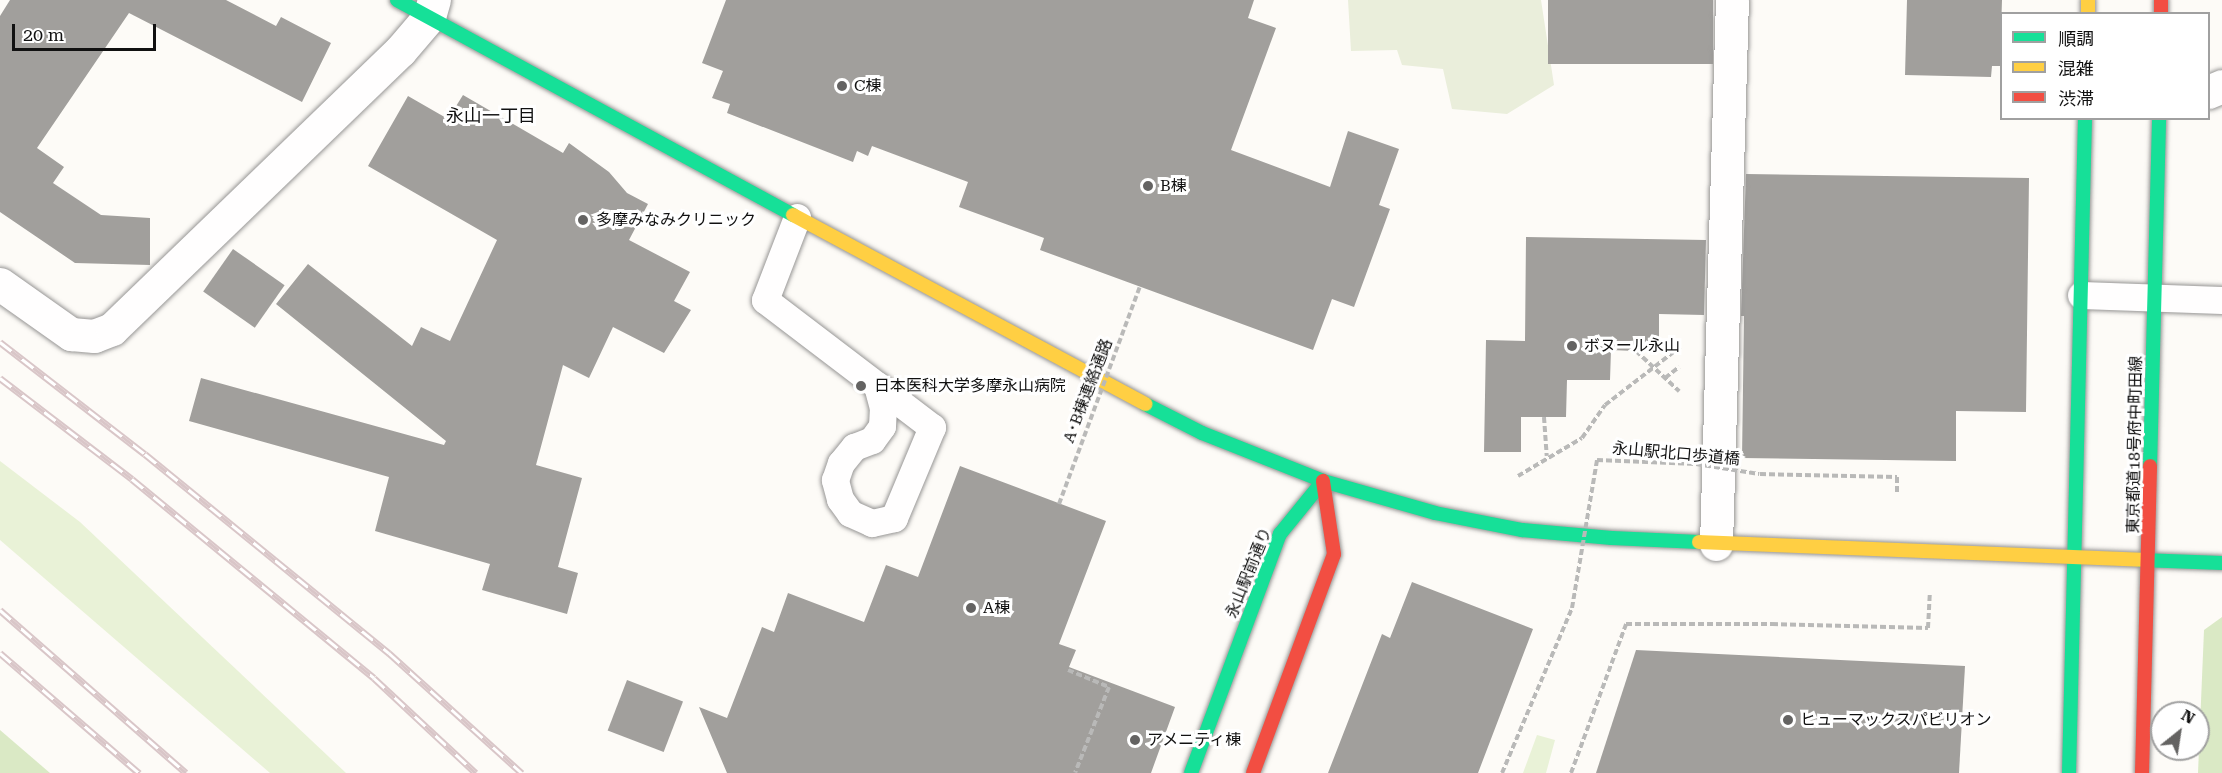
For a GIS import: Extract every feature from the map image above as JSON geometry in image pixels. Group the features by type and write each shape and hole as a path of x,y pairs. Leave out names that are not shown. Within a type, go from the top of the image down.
{"street":[{"path":"397,0 432,9 796,217 1075,368 1191,427 1323,481 1435,513 1522,530 1716,544 2222,563"},
{"path":"1716,544 1732,0"},
{"path":"0,284 71,334 94,336 112,329 400,51 432,9"},
{"path":"2069,773 2085,120"},
{"name":"東京都道18号府中町田線","path":"2142,773 2159,120"},
{"path":"1253,773 1334,554 1323,481"},
{"name":"永山駅前通り","path":"1191,773 1280,534 1323,481"}],"lane":[{"path":"796,217 765,300 932,427 894,518 872,523 850,513 840,499 835,480 841,463 854,447 872,440 882,426 883,408 877,386"},
{"path":"2081,295 2222,300"}],"path":[{"name":"A･B棟連絡通路","path":"1059,504 1140,286"},
{"path":"1518,476 1547,456 1582,438 1605,405 1682,345"},
{"path":"1636,351 1665,378"},
{"path":"1544,417 1547,456"},
{"name":"永山駅北口歩道橋","path":"1502,773 1572,608 1597,460 1696,464 1759,474 1897,477 1897,493"},
{"path":"1571,773 1626,624 1772,624 1928,628 1930,593"},
{"path":"1068,670 1109,687 1075,773"}],"green space":[{"path":"1348,0 1541,0 1554,85 1507,114 1452,109 1443,69 1402,65 1397,50 1351,51"},
{"path":"0,461 80,522 346,773 270,773 0,540"},
{"path":"2222,617 2222,773 2198,773 2199,761 2210,761 2210,701 2201,701 2204,630"},
{"path":"0,730 50,773 0,773"},
{"path":"1537,735 1555,740 1546,773 1523,773"}],"building":[{"path":"10,0 226,0 276,26 281,17 331,43 302,102 129,13 37,148 64,167 53,183 101,215 150,218 150,265 75,263 0,212 0,16"},
{"name":"B棟","path":"726,0 1254,0 1248,18 1276,28 1231,150 1330,187 1348,131 1399,149 1379,205 1390,209 1354,307 1332,299 1313,350 1040,250 1044,238 959,207 968,182 872,146 868,156 857,151 853,162 727,113 730,104 712,98 723,71 702,63"},
{"path":"1548,0 1713,0 1713,64 1548,64"},
{"path":"1907,0 2002,0 2000,66 1992,66 1991,77 1905,75"},
{"path":"463,95 563,153 569,143 609,172 627,193 648,204 629,240 690,272 674,301 691,310 664,353 613,327 589,378 563,365 536,465 582,478 558,567 578,573 567,614 482,590 490,564 375,531 389,477 189,421 201,378 444,445 446,441 276,304 308,264 412,346 421,327 450,341 497,240 368,166 408,96 448,119"},
{"path":"1746,174 2029,178 2026,412 1956,411 1956,461 1742,458 1744,316 1741,316"},
{"name":"ボヌール永山","path":"1526,237 1706,240 1704,315 1659,314 1659,352 1611,350 1610,380 1567,380 1566,417 1521,417 1521,452 1484,452 1486,340 1525,341"},
{"path":"233,249 285,285 255,328 203,292"},
{"name":"A棟","path":"960,466 1106,521 1059,644 1076,650 1069,667 1175,707 1151,773 727,773 699,707 727,718 762,627 774,632 788,593 864,622 886,565 918,577"},
{"path":"1412,582 1533,629 1478,773 1328,773 1382,634 1390,638"},
{"name":"ヒューマックスパビリオン","path":"1636,650 1965,666 1959,773 1596,773"},
{"path":"627,680 683,702 664,752 608,730"}],"railway":[{"path":"0,342 145,454 389,653 522,773"},
{"path":"0,378 132,479 374,678 476,773"},
{"path":"0,610 186,773"},
{"path":"0,653 139,773"}],"traffic: fast":[{"path":"397,0 793,215"},
{"path":"2069,773 2085,120"},
{"path":"2150,466 2159,120"},
{"path":"1145,404 1202,433 1323,481 1435,513 1522,530 1612,538 1699,542"},
{"path":"1191,773 1280,534 1323,481"},
{"path":"2141,560 2222,563"}],"traffic: slow":[{"path":"2088,0 2088,12"},
{"path":"793,215 1145,404"},
{"path":"1699,542 2141,560"}],"traffic: jam":[{"path":"2161,0 2161,12"},
{"path":"2142,773 2150,466"},
{"path":"1253,773 1334,554 1323,481"}],"place":[{"name":"C棟","path":"842,86"},
{"name":"B棟","path":"1148,186"},
{"name":"多摩みなみクリニック","path":"583,220"},
{"name":"ボヌール永山","path":"1572,346"},
{"name":"日本医科大学多摩永山病院","path":"861,386"},
{"name":"A棟","path":"971,608"},
{"name":"ヒューマックスパビリオン","path":"1788,720"},
{"name":"アメニティ棟","path":"1135,740"}],"district":[{"name":"永山一丁目","path":"491,116"}]}
